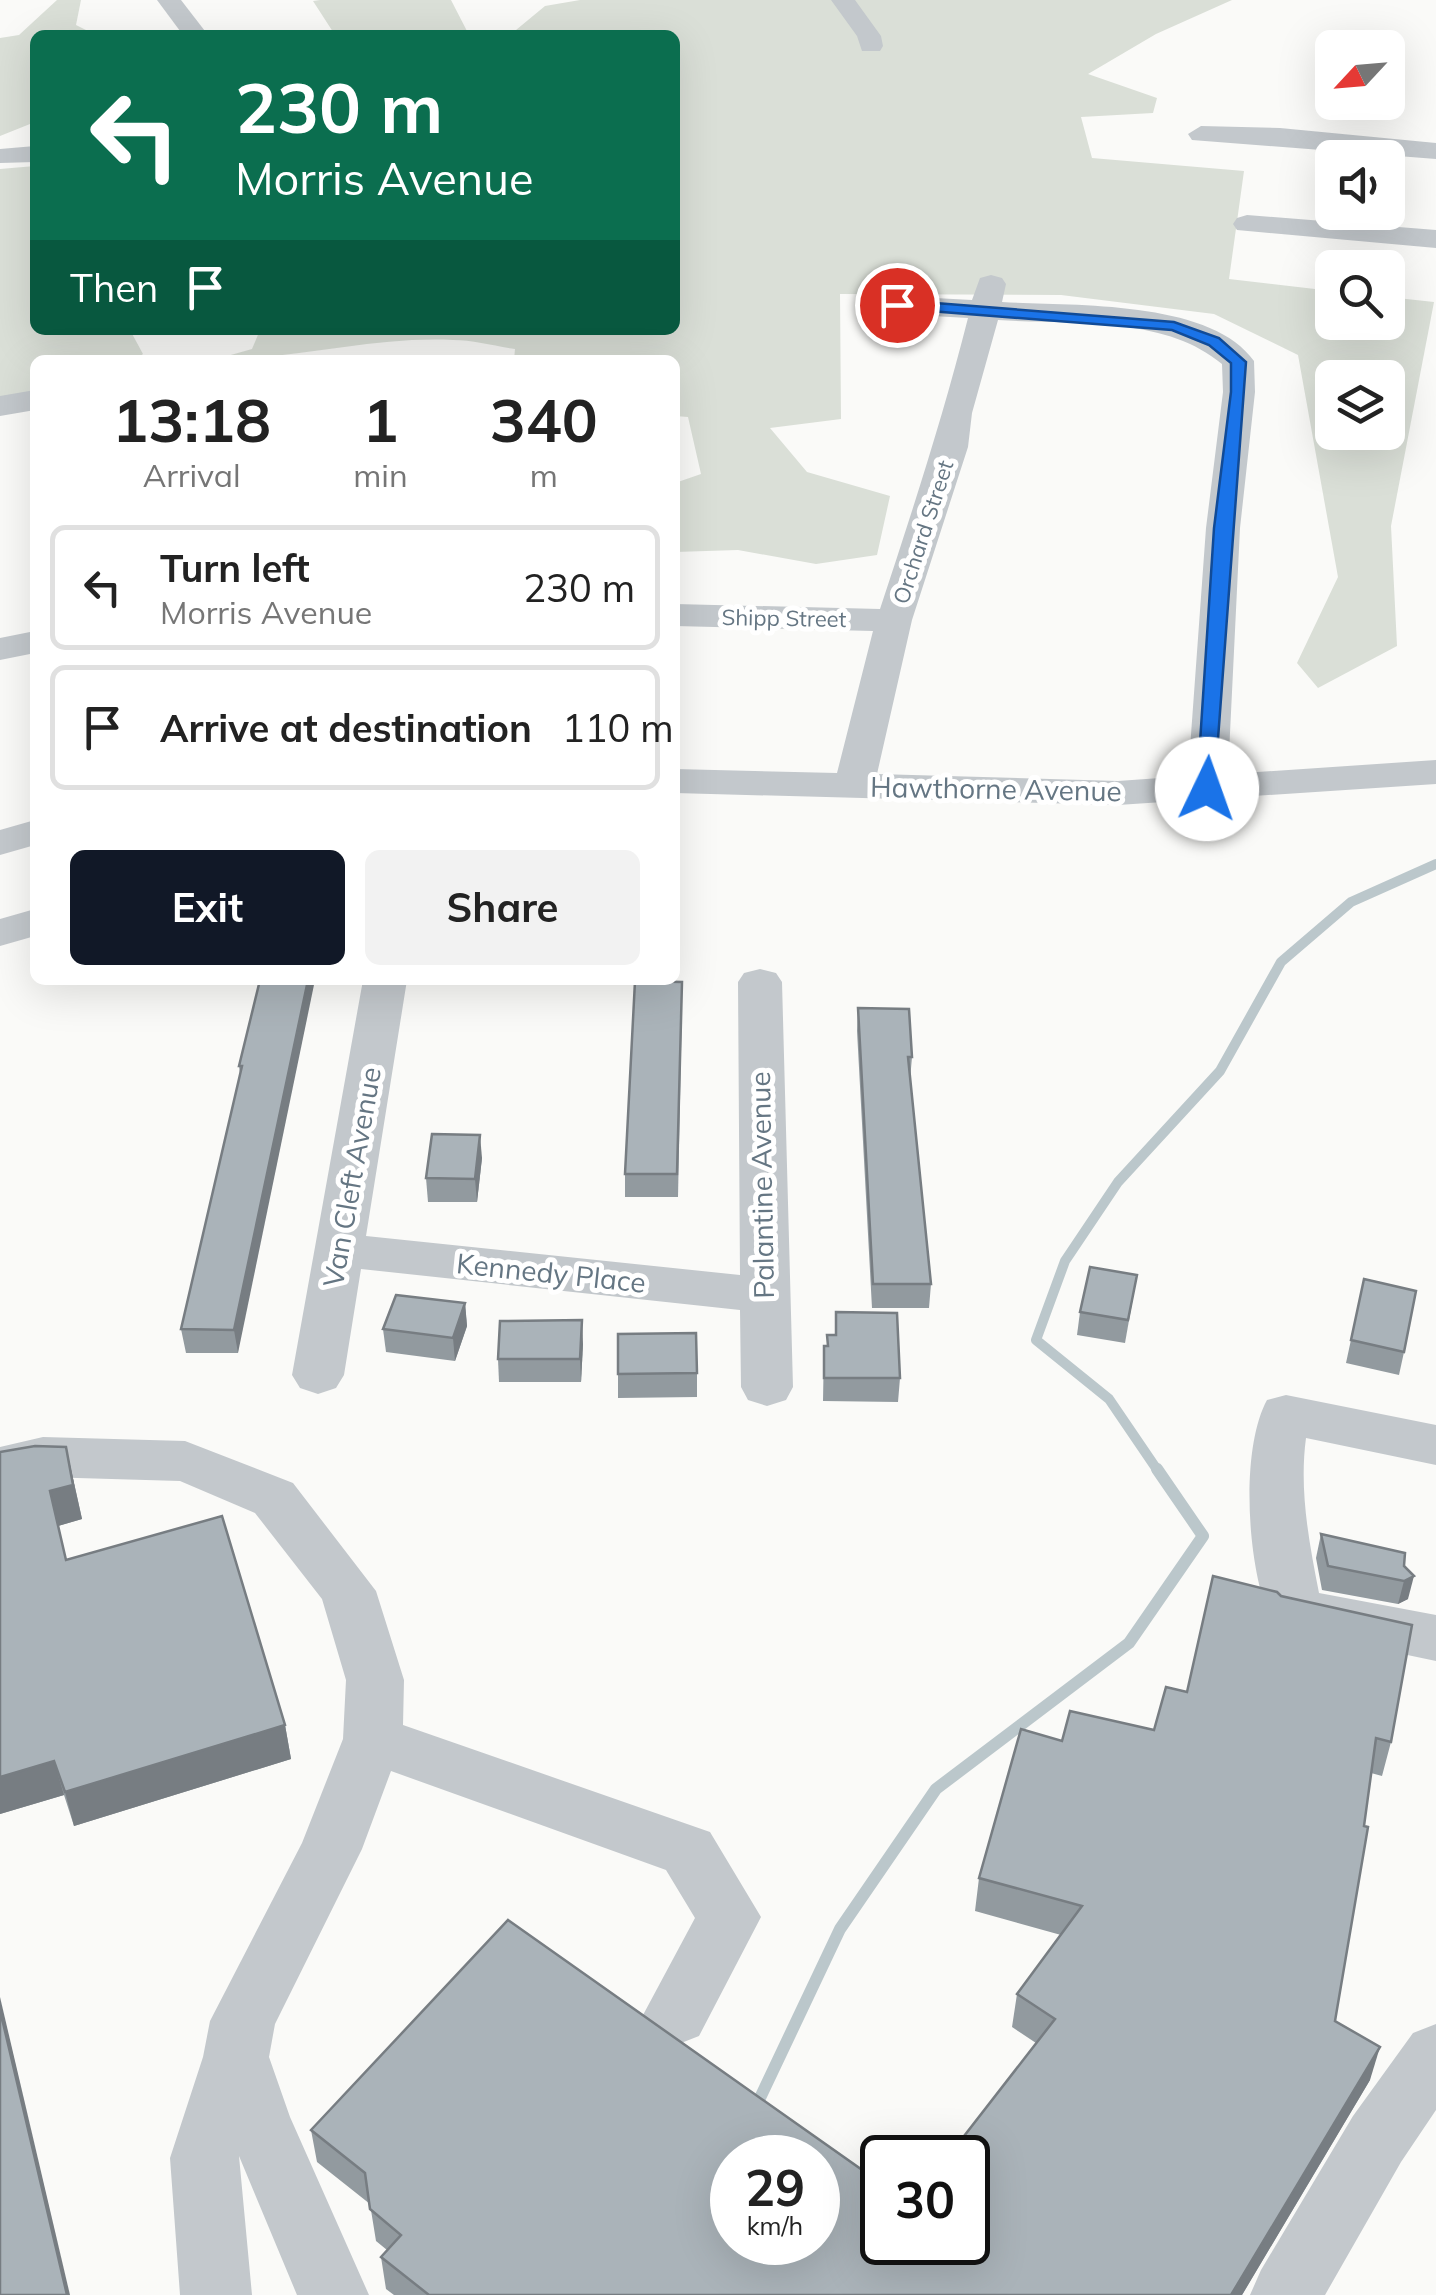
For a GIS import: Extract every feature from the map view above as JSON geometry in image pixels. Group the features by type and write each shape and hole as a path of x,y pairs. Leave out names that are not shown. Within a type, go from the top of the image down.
{"street":[{"path":"169,0 192,30"},
{"path":"843,0 869,36 871,46"},
{"path":"1201,134 1280,136 1436,151"},
{"path":"4,156 30,154"},
{"path":"1248,224 1436,239"},
{"path":"897,305 988,295 1174,326 1214,342 1238,362 1239,392 1223,528 1207,789"},
{"name":"Orchard Street","path":"854,786 894,620 952,447 956,413 988,295"},
{"path":"0,406 30,401"},
{"name":"Shipp Street","path":"680,615 894,620"},
{"path":"0,648 30,643"},
{"name":"Hawthorne Avenue","path":"680,782 1054,794 1207,789 1436,772"},
{"path":"0,843 30,834"},
{"path":"0,934 30,924"},
{"name":"Palantine Avenue","path":"760,982 762,1295 767,1386"},
{"name":"Van Cleft Avenue","path":"318,1375 384,985"},
{"name":"Kennedy Place","path":"340,1250 762,1295"},
{"path":"1436,1444 1286,1414 1279,1430 1277,1457 1284,1549 1294,1611 1436,1638"},
{"path":"0,1467 42,1457 185,1461 274,1498 348,1591 375,1680 373,1739 331,1849 243,2021 236,2057 204,2158 216,2295"},
{"path":"373,1739 688,1851 729,1917 676,2015"},
{"path":"1286,2295 1377,2138 1436,2054"},
{"path":"236,2057 256,2117 333,2295"}],"shaded area":[{"path":"57,0 81,0 76,25 86,30 30,30 30,124 0,136 0,38 19,35"},
{"path":"451,0 466,30 332,30 313,1"},
{"path":"580,0 1232,0 1156,34 1088,74 1157,98 1153,113 1081,117 1092,158 1244,171 1229,279 1315,289 1315,340 1405,340 1405,299 1434,302 1391,526 1397,646 1318,688 1297,663 1338,577 1315,450 1405,450 1405,360 1315,360 1315,449 1298,355 1214,314 1061,295 840,294 841,419 770,428 807,472 890,496 877,555 816,564 738,550 680,552 680,481 701,474 688,417 680,416 680,355 514,355 515,349 468,341 423,340 281,355 231,355 252,349 258,335 680,335 680,30 516,30 545,6"},
{"path":"30,166 30,335 133,335 143,354 30,355 30,392 0,398 0,169"}],"building":[{"path":"682,982 677,1174 625,1174 635,985"},
{"path":"259,985 307,985 234,1330 181,1329 242,1066"},
{"path":"858,1008 909,1009 912,1057 908,1057 931,1284 873,1284"},
{"path":"432,1134 480,1135 475,1179 426,1178"},
{"path":"1090,1267 1137,1275 1128,1320 1080,1312"},
{"path":"1364,1279 1416,1291 1404,1352 1351,1340"},
{"path":"396,1295 465,1303 453,1338 383,1329"},
{"path":"836,1312 897,1313 900,1378 824,1378 824,1346 828,1346 827,1335 836,1335"},
{"path":"582,1320 580,1359 498,1359 500,1321"},
{"path":"696,1333 697,1373 618,1374 618,1334"},
{"path":"35,1446 66,1447 73,1485 50,1491 66,1560 222,1516 285,1725 65,1792 54,1761 0,1777 0,1452"},
{"path":"1321,1534 1405,1553 1404,1566 1414,1576 1404,1581 1328,1566"},
{"path":"1213,1576 1281,1596 1412,1625 1391,1742 1376,1738 1364,1826 1368,1827 1335,2021 1380,2047 1231,2295 429,2295 381,2257 401,2235 370,2209 365,2173 311,2130 508,1920 813,2135 710,2135 710,2265 840,2265 840,2154 860,2168 860,2265 990,2265 990,2135 965,2135 1055,2019 1017,1994 1082,1906 979,1878 1021,1729 1062,1741 1070,1711 1154,1730 1166,1687 1187,1692"},
{"path":"0,2010 67,2295 0,2295"}],"waterway":[{"path":"1158,1471 1109,1399 1036,1340 1065,1261 1118,1182 1220,1071 1281,962 1351,902 1436,864"},
{"path":"760,2098 840,1929 936,1789 1129,1643 1203,1536 1157,1469"}],"route":[{"path":"897,305 1112,318 1174,326 1214,342 1238,362 1239,392 1223,528 1207,789"}]}
